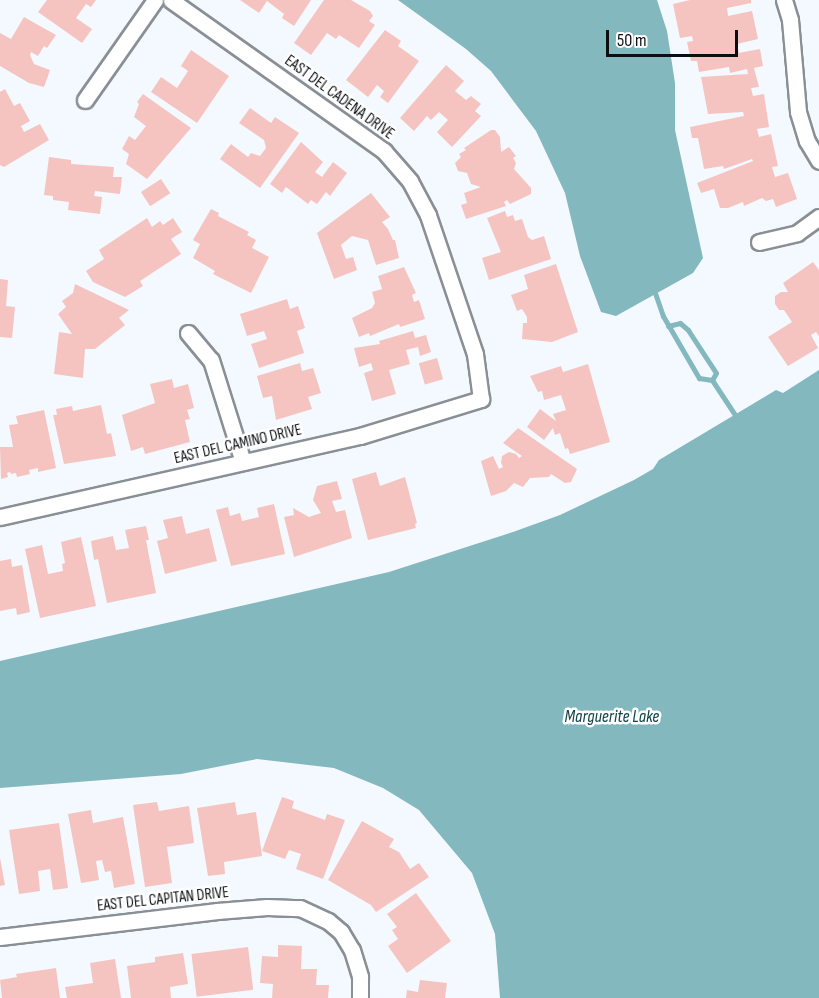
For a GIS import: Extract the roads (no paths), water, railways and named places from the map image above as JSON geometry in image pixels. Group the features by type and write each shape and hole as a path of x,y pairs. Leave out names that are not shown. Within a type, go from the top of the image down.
{"street":[{"path":"85,100 155,0"},
{"name":"EAST DEL CADENA DRIVE","path":"171,0 384,151 410,181 428,214 475,354 481,399"},
{"path":"784,0 790,20 798,112 807,141 819,161"},
{"path":"759,242 797,233 819,217"},
{"path":"188,333 211,360 243,462"},
{"name":"EAST DEL CAMINO DRIVE","path":"0,517 360,435 481,399"},
{"name":"EAST DEL CAPITAN DRIVE","path":"0,937 267,907 300,908 328,921 341,932 352,950 360,977 360,998"}],"water":[{"path":"398,0 657,0 667,31 675,83 675,130 703,258 693,273 616,316 601,312 580,256 565,193 536,131 491,71 466,49"},
{"name":"Marguerite Lake","path":"819,370 819,998 500,998 495,934 472,873 419,810 383,788 334,768 257,759 181,774 0,788 0,661 389,572 513,532 560,515 634,480 653,469 659,460 776,390 783,393"}],"waterway":[{"path":"654,290 663,316 699,378 712,380 739,421"},
{"path":"668,326 680,323 688,330 716,373 712,380"}]}
